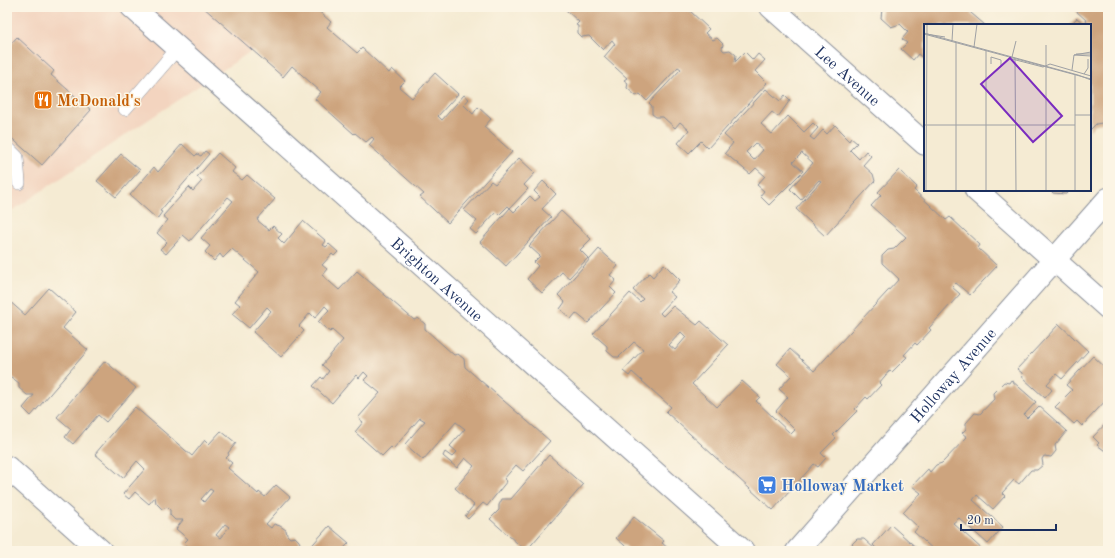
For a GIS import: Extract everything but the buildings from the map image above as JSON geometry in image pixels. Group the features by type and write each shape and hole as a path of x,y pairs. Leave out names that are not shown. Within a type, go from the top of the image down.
{"street":[{"name":"Brighton Avenue","path":"132,7 743,551"},
{"name":"Lee Avenue","path":"771,7 924,143"},
{"path":"977,191 1108,308"},
{"name":"Holloway Avenue","path":"797,551 1108,199"},
{"path":"7,467 101,551"}],"lane":[{"path":"125,109 178,48"},
{"path":"7,147 17,157 19,183"}],"shaded area":[{"path":"7,7 317,7 7,214"}],"place":[{"name":"McDonald's","path":"43,100"},
{"name":"Holloway Market","path":"767,485"}]}
